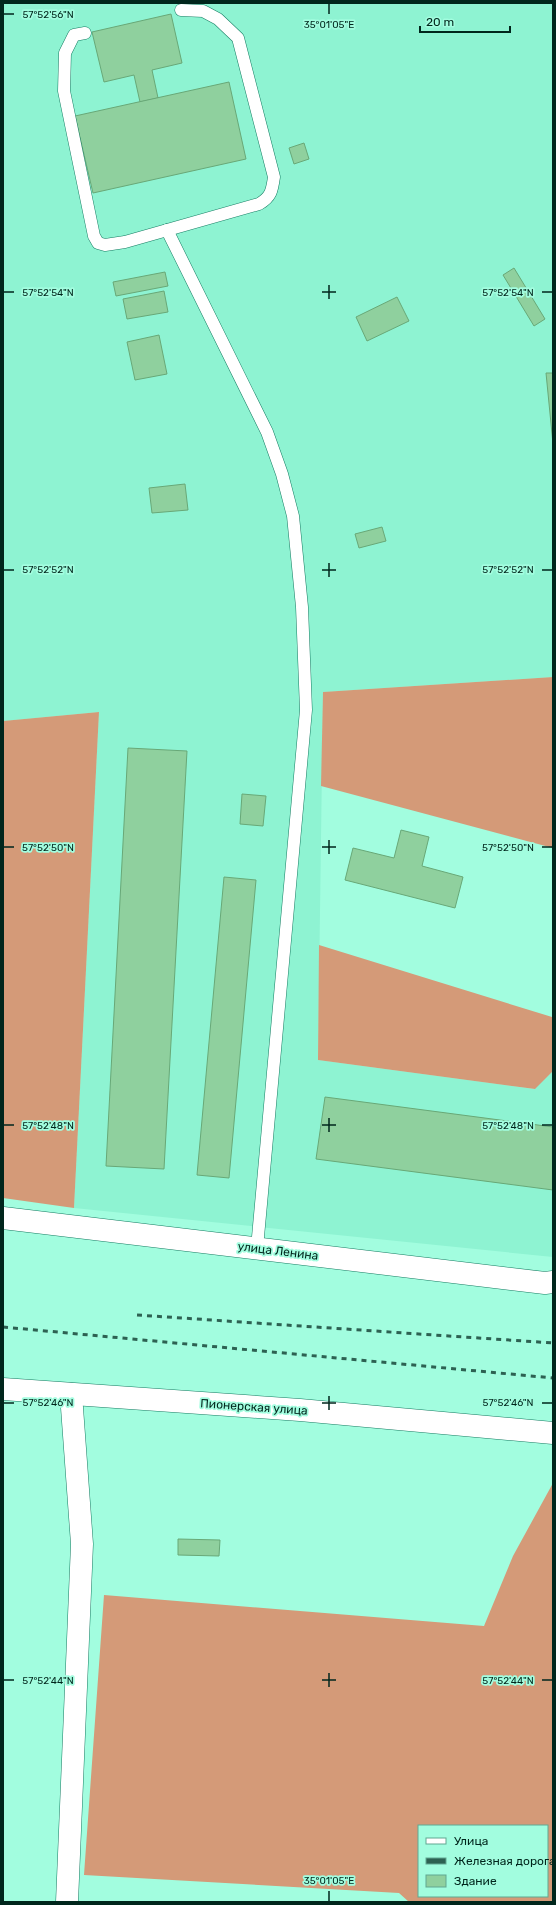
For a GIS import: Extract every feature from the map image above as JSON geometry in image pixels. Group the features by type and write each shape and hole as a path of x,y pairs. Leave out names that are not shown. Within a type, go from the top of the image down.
{"street":[{"name":"улица Ленина","path":"3,1218 545,1283 553,1282"},
{"name":"Пионерская улица","path":"3,1389 300,1410 553,1433"},
{"path":"68,1902 82,1544 71,1394"}],"lane":[{"path":"85,34 74,36 65,53 64,92 94,236 98,243 105,245 124,242 259,204 268,199 272,188 274,177 238,38 222,23 203,12 181,10"},
{"path":"167,230 267,432 282,474 293,516 302,607 306,710 257,1248"}],"shaded area":[{"path":"3,3 553,3 553,677 323,692 318,1060 534,1089 553,1071 553,1257 74,1208 99,712 3,721"},
{"path":"553,677 553,848 321,786 323,692"},
{"path":"99,712 74,1208 3,1198 3,721"},
{"path":"319,945 552,1017 553,1015 553,1071 535,1089 318,1060"},
{"path":"553,1483 553,1902 409,1902 399,1893 84,1875 104,1595 484,1626 513,1556"}],"building":[{"path":"171,14 182,63 152,70 158,98 140,102 134,75 104,82 92,32"},
{"path":"229,82 246,159 93,193 75,116"},
{"path":"304,143 309,159 294,164 289,148"},
{"path":"514,268 545,319 534,326 503,275"},
{"path":"165,272 168,286 116,296 113,282"},
{"path":"164,291 168,312 127,319 123,299"},
{"path":"397,297 409,321 367,341 356,317"},
{"path":"159,335 167,374 135,380 127,342"},
{"path":"546,373 553,373 553,444"},
{"path":"185,484 188,510 152,513 149,488"},
{"path":"382,527 386,541 359,548 355,534"},
{"path":"128,748 187,751 164,1169 106,1166"},
{"path":"242,794 266,796 263,826 240,824"},
{"path":"401,830 429,837 422,866 463,877 455,908 345,880 353,848 394,858"},
{"path":"224,877 256,880 229,1178 197,1175"},
{"path":"325,1097 553,1127 553,1190 316,1159"},
{"path":"178,1539 220,1540 219,1556 178,1555"}],"railway":[{"path":"137,1315 553,1343"},
{"path":"3,1327 553,1378"}]}
